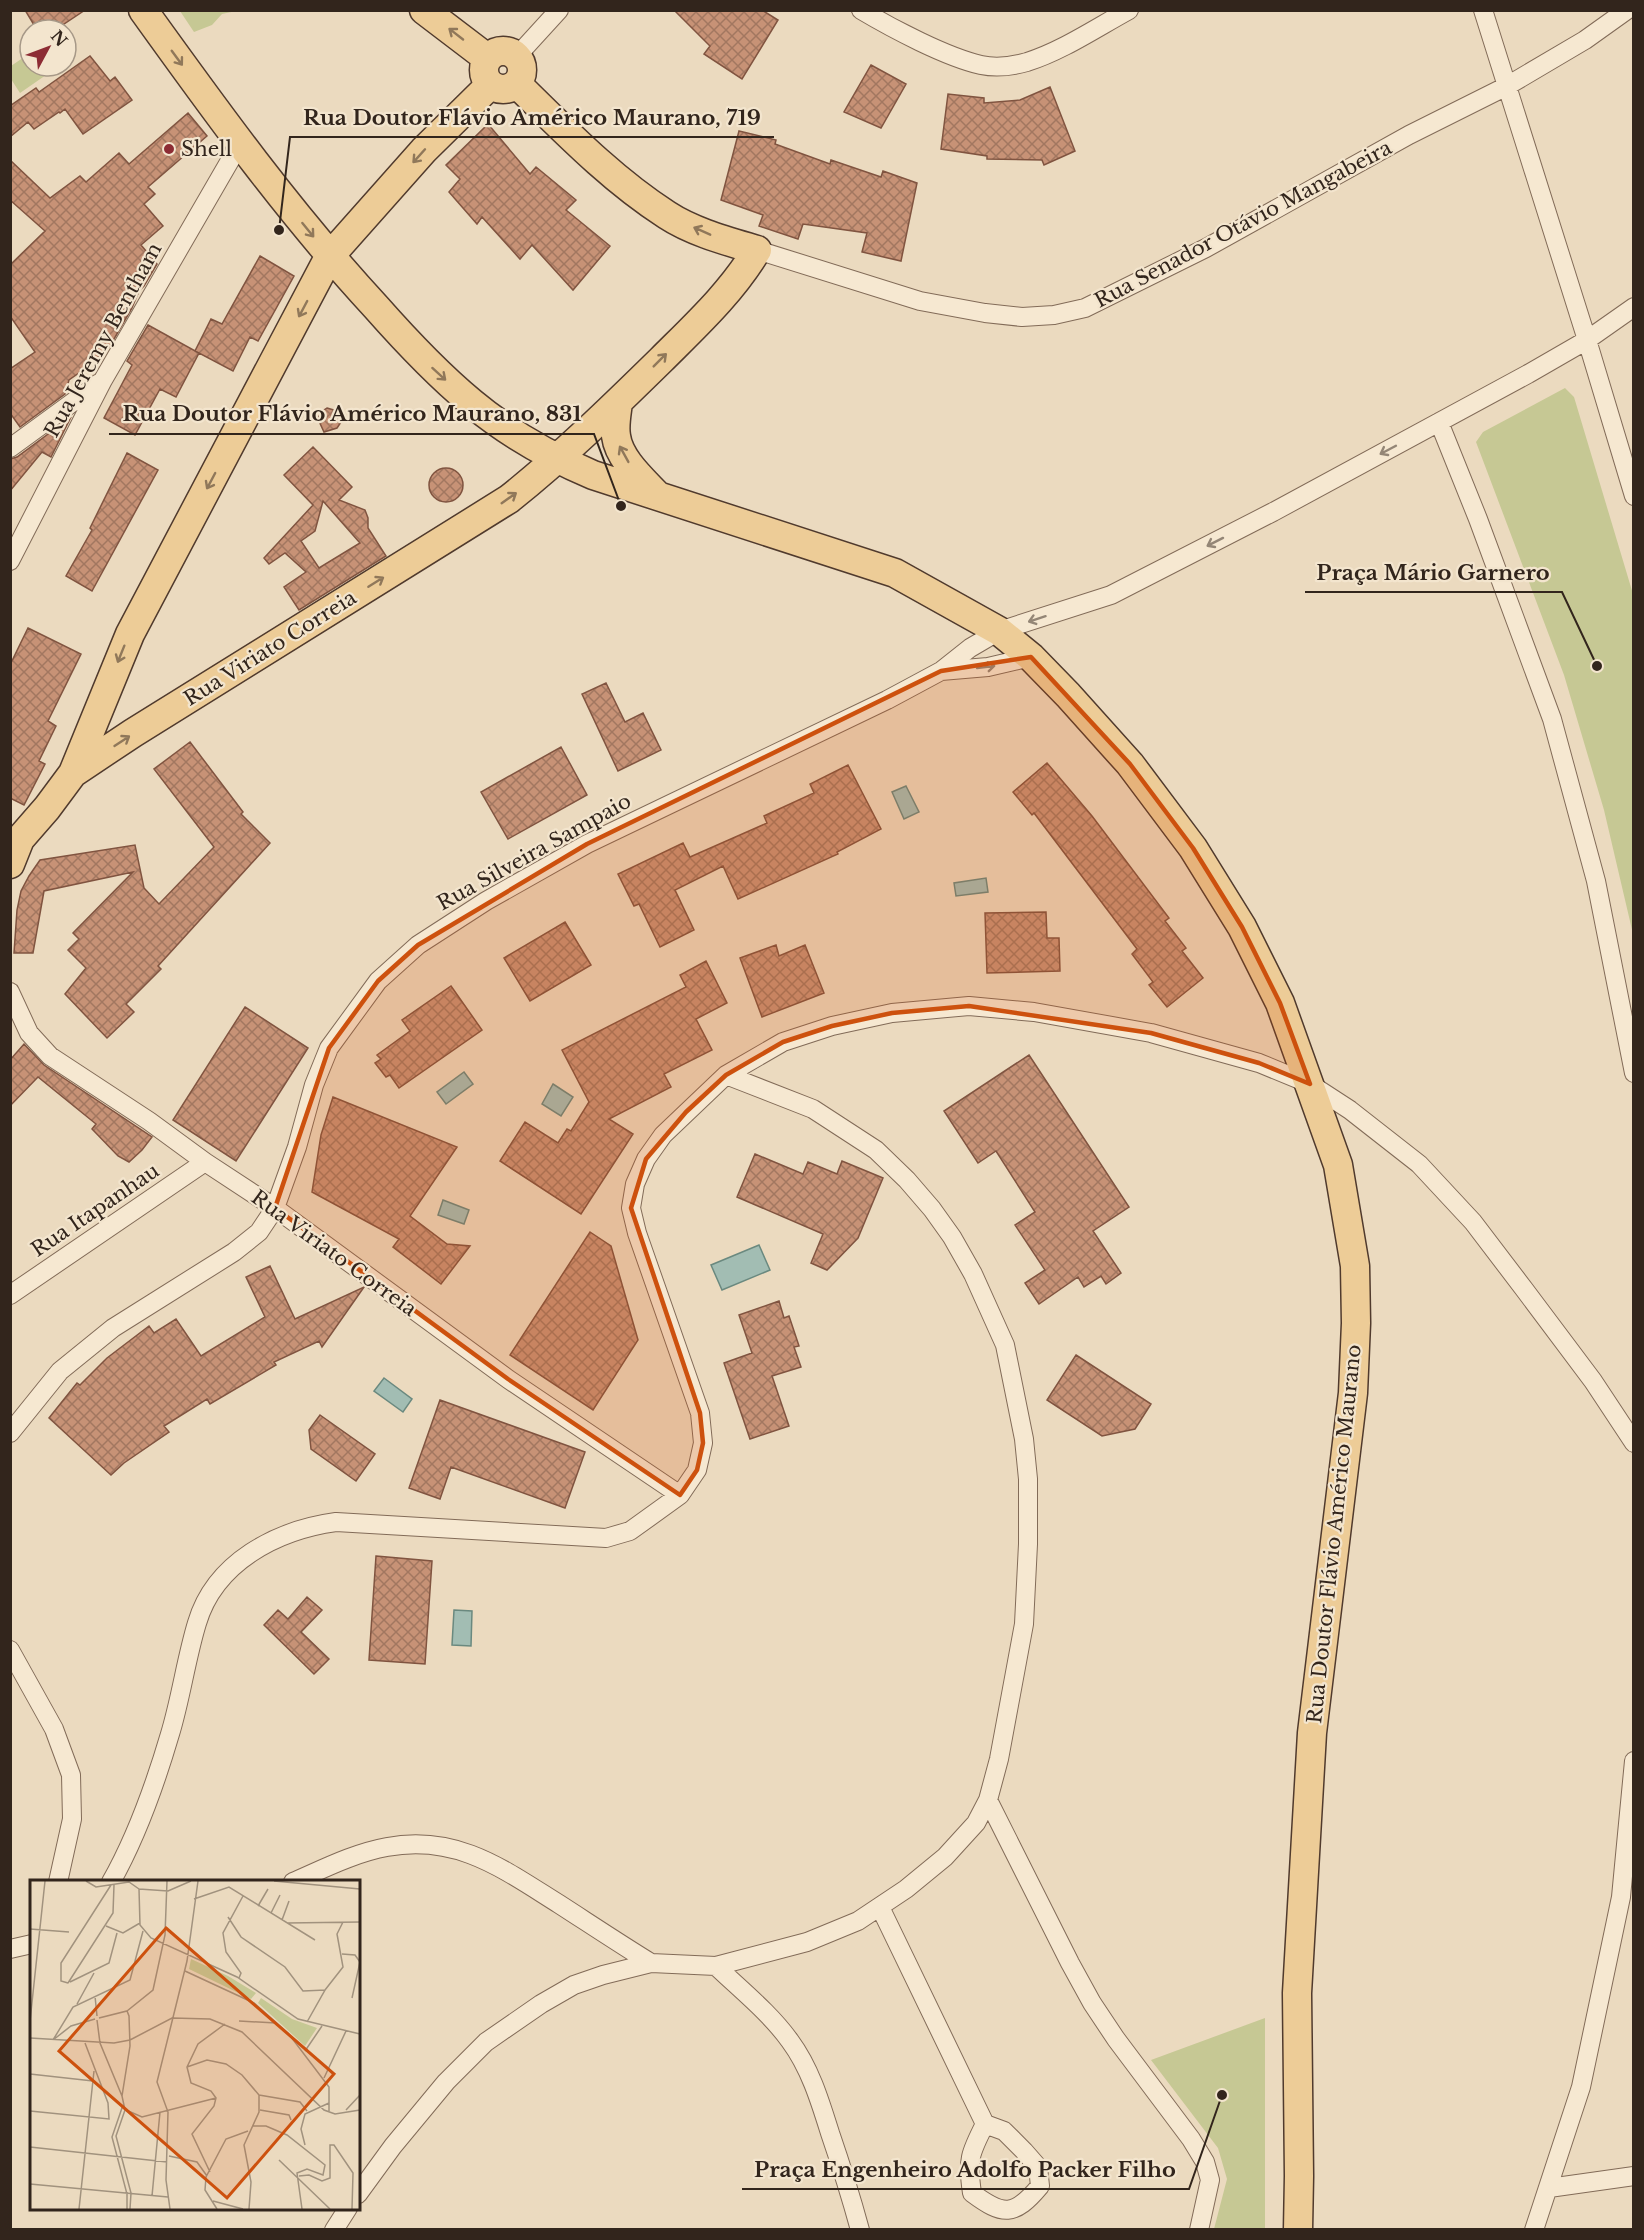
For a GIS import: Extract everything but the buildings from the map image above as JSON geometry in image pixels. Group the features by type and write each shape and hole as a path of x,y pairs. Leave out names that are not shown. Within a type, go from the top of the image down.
{"main road":[{"name":"Rua Doutor Flávio Américo Maurano","path":"143,10 239,145 329,257 427,363 473,405 558,460 593,475 895,573 999,631 1031,657 1130,764 1193,848 1242,927 1280,1003 1338,1165 1355,1266 1356,1323 1353,1393 1312,1732 1297,1993 1298,2229"},
{"name":"Rua Senador Otávio Mangabeira","path":"424,10 502,71 580,146 628,187 668,216 717,238 757,250"},
{"path":"73,773 130,634 329,257 424,150 502,71"},
{"name":"Rua Viriato Correia","path":"14,848 73,773 133,733 509,499 558,460 725,296 742,275 757,250"},
{"name":"Rua Doutor Flávio Américo Maurano","path":"618,402 616,436 621,450 639,476 659,496"}],"street":[{"path":"502,71 559,10"},
{"path":"861,10 957,57 984,66 1008,66 1027,62 1059,48 1129,10"},
{"path":"1483,10 1634,496"},
{"name":"Rua Senador Otávio Mangabeira","path":"757,250 920,301 985,313 1022,317 1054,315 1085,308 1206,248 1409,135 1507,86 1585,40 1627,10"},
{"name":"Rua Jeremy Bentham","path":"10,561 103,380 239,145"},
{"name":"Rua Senador Otávio Mangabeira","path":"742,275 769,267 796,263"},
{"name":"Rua Silveira Sampaio","path":"10,1433 60,1371 113,1328 234,1252 259,1232 274,1208 297,1147 314,1085 329,1048 378,981 418,945 486,901 587,844 876,705 941,671 970,648 999,631 1111,595 1273,512 1587,340 1634,307"},
{"path":"10,448 103,380"},
{"path":"1439,422 1478,519 1552,719 1596,881 1634,1073"},
{"name":"Rua Silveira Sampaio","path":"941,671 988,668 1031,657"},
{"name":"Rua Viriato Correia","path":"10,992 29,1033 50,1056 149,1121 274,1208 508,1379 680,1495"},
{"path":"112,1880 129,1850 171,1733 197,1622 207,1599 226,1574 246,1554 280,1536 336,1522 606,1538 630,1531 680,1495 697,1470 703,1443 700,1413 637,1233 631,1208 636,1184 646,1159 663,1135 726,1075 783,1042 832,1026 892,1013 969,1006 1034,1012 1150,1033 1259,1063 1310,1084 1350,1110 1419,1164 1473,1222 1593,1381 1634,1443"},
{"path":"360,2191 393,2146 446,2082 486,2042 524,2015 574,1985 603,1975 651,1964 716,1966 807,1942 858,1921 906,1889 945,1857 976,1823 988,1800 999,1759 1024,1624 1028,1544 1028,1479 1024,1439 1005,1346 973,1274 952,1237 907,1180 876,1150 813,1109 726,1075"},
{"name":"Rua Itapanhau","path":"10,1295 205,1162"},
{"path":"10,1650 54,1729 71,1774 72,1819 58,1880"},
{"path":"1534,2229 1581,2087 1629,1867 1634,1761"},
{"path":"988,1800 1092,2003 1191,2139 1205,2162 1210,2180 1199,2229"},
{"path":"296,1880 369,1851 390,1846 433,1845 465,1852 497,1865 651,1964"},
{"path":"880,1906 985,2124 1004,2131 1038,2168 1040,2186 1029,2199 1013,2210 992,2208 972,2193 968,2169 973,2147 985,2124"},
{"path":"716,1966 790,2040 803,2061 818,2096 860,2229"},
{"path":"1549,2188 1634,2176"},
{"path":"334,2229 347,2210"}],"highlighted area":[{"path":"1031,657 1130,764 1193,848 1242,927 1280,1003 1310,1084 1259,1063 1151,1033 969,1006 892,1013 832,1026 783,1042 726,1075 686,1112 646,1159 631,1208 700,1413 703,1443 697,1470 680,1495 508,1379 275,1208 329,1048 378,981 418,945 587,844 941,671"}],"green space":[{"path":"180,11 236,11 222,14 212,25 194,32"},
{"path":"18,61 18,78 42,78 20,93 11,79 11,66"},
{"path":"1565,388 1574,397 1633,594 1633,934 1604,810 1564,675 1476,442 1483,432"},
{"path":"1265,2018 1265,2229 1214,2229 1227,2179 1218,2148 1151,2060"}],"shaded area":[{"path":"906,786 919,812 904,819 892,792"},
{"path":"986,878 988,892 956,896 954,883"},
{"path":"464,1072 473,1084 446,1104 437,1092"},
{"path":"553,1084 573,1097 561,1116 542,1104"},
{"path":"443,1200 469,1210 464,1224 438,1215"},
{"path":"759,1245 770,1270 722,1290 711,1265"},
{"path":"384,1378 412,1399 403,1412 374,1391"},
{"path":"454,1610 472,1611 471,1646 452,1645"}],"place":[{"name":"Shell","path":"169,149"},
{"name":"Rua Doutor Flávio Américo Maurano, 719","path":"279,230"},
{"name":"Rua Doutor Flávio Américo Maurano, 831","path":"621,506"},
{"name":"Praça Mário Garnero","path":"1597,666"},
{"name":"Praça Engenheiro Adolfo Packer Filho","path":"1222,2095"}]}
